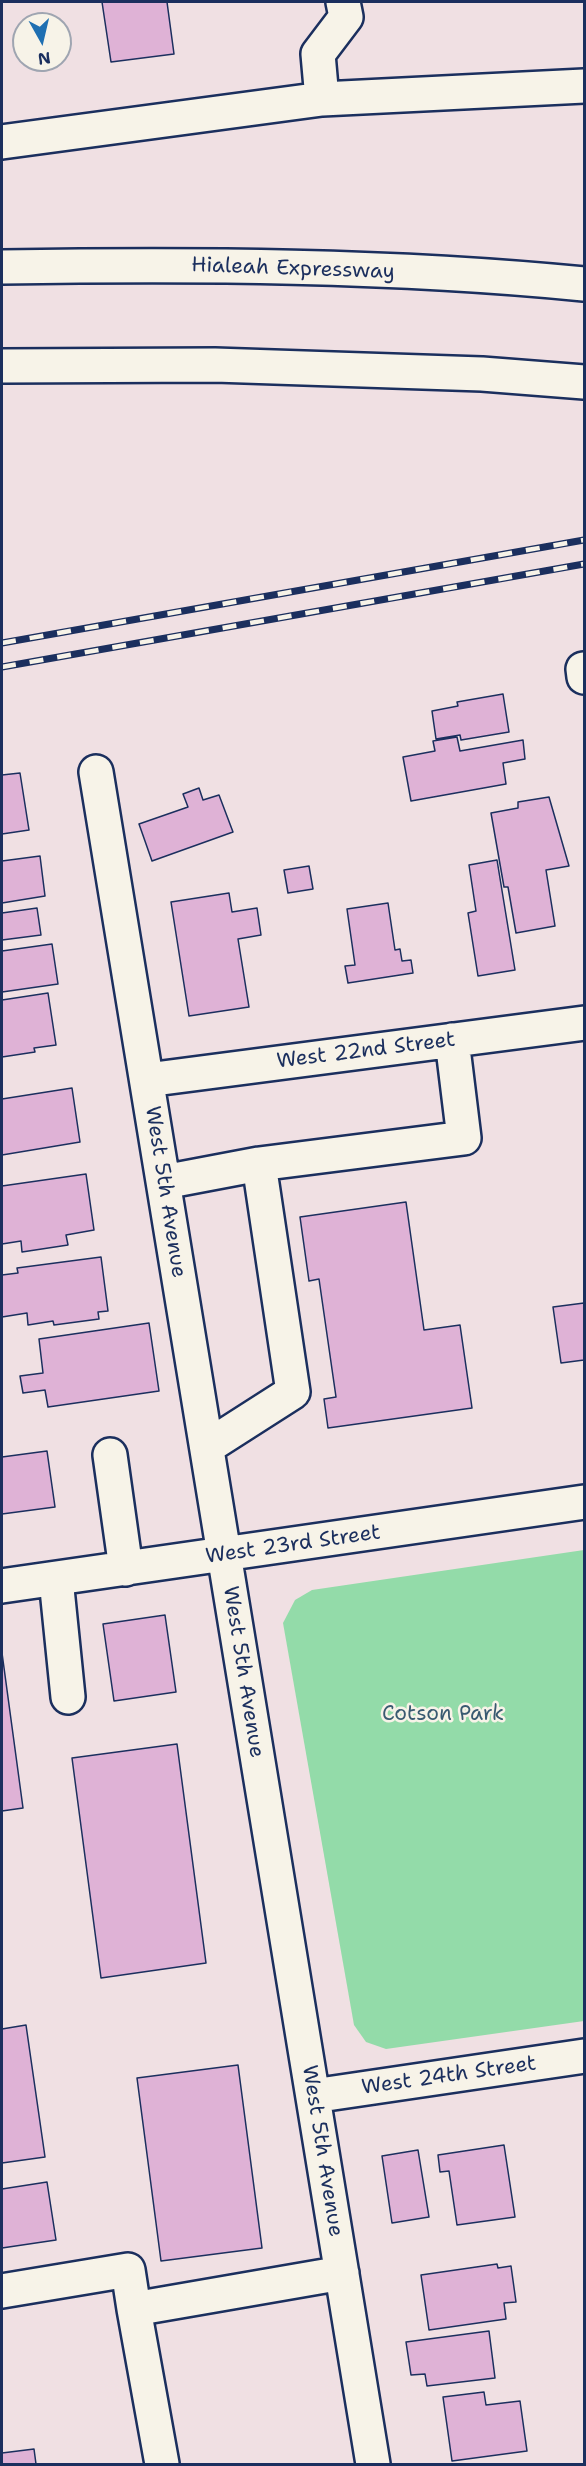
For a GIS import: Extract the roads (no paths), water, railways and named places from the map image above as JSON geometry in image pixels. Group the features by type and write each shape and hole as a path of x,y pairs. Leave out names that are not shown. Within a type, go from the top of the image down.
{"street":[{"path":"322,99 318,54 346,17 343,2"},
{"path":"2,142 322,99 585,86"},
{"name":"Hialeah Expressway","path":"2,267 167,265 281,268 526,279 585,284"},
{"path":"2,366 215,364 482,374 585,382"},
{"name":"West 5th Avenue","path":"96,772 373,2464"},
{"name":"West 22nd Street","path":"147,1080 585,1023"},
{"path":"164,1182 260,1164 464,1138 452,1040"},
{"path":"207,1448 293,1392 260,1164"},
{"path":"110,1455 126,1569"},
{"name":"West 23rd Street","path":"2,1586 585,1502"},
{"path":"56,1579 68,1696"},
{"name":"West 24th Street","path":"313,2096 585,2056"},
{"path":"2,2291 128,2270 162,2464"},
{"path":"134,2309 342,2274"}],"railway":[{"path":"2,643 584,540"},
{"path":"2,667 584,564"}],"park label":[{"name":"Cotson Park","path":"443,1715"}]}
